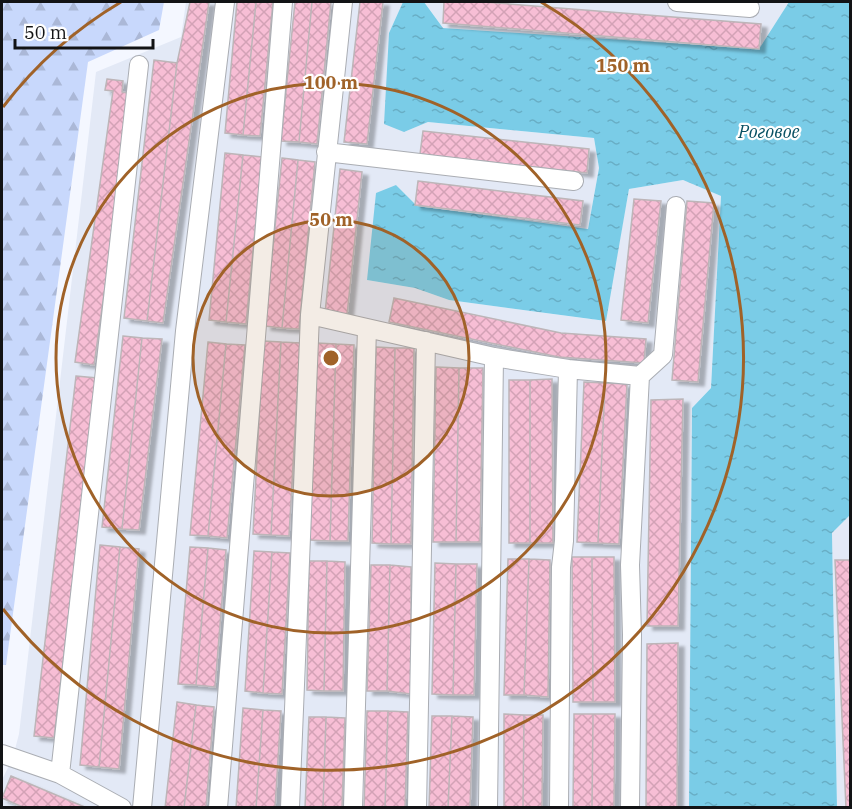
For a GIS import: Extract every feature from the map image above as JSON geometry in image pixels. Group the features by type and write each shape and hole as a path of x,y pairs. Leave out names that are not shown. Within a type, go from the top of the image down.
{"lane":[{"path":"142,807 184,330 225,2"},
{"path":"218,807 283,2"},
{"path":"290,807 310,315 343,2"},
{"path":"677,2 750,8"},
{"path":"60,774 139,64"},
{"path":"326,152 574,181"},
{"path":"630,807 632,635 630,565 640,376 663,355 676,206"},
{"path":"310,315 494,357 568,369 640,376"},
{"path":"353,807 367,328"},
{"path":"417,807 426,342"},
{"path":"488,807 494,357"},
{"path":"559,807 561,567 564,541 568,369"},
{"path":"2,754 60,774 122,807"}],"shaded area":[{"path":"186,2 403,2 389,33 404,132 428,122 594,138 599,168 588,229 417,206 396,185 367,280 415,288 449,300 605,321 629,189 683,180 721,196 711,388 692,408 689,807 2,808 2,780 13,757 19,734 96,72 181,37"},
{"path":"424,2 789,2 759,49 443,28"},
{"path":"850,515 850,807 837,807 832,533"}],"green space":[{"path":"2,2 164,2 159,30 88,62 6,665 2,665"}],"water":[{"name":"Роговое","path":"403,2 424,2 443,28 759,49 789,2 850,2 850,515 832,533 837,807 689,807 692,408 711,388 721,196 683,180 629,189 606,321 449,300 415,288 367,280 376,193 396,185 417,206 588,229 599,168 594,138 428,122 404,132 384,124 389,33"}],"building":[{"path":"190,2 209,2 163,323 147,321 177,63"},
{"path":"237,2 256,2 243,135 225,133"},
{"path":"256,2 273,2 260,136 243,135"},
{"path":"295,2 312,2 299,142 281,141"},
{"path":"312,2 331,2 317,144 299,142"},
{"path":"360,2 383,2 367,144 344,142"},
{"path":"444,2 484,2 761,24 759,49 443,23"},
{"path":"154,60 177,63 147,321 124,318"},
{"path":"107,79 123,81 122,92 132,94 94,365 75,362 113,91 105,90"},
{"path":"423,131 589,149 587,173 420,154"},
{"path":"225,153 243,155 226,322 209,320"},
{"path":"243,155 262,157 246,324 226,322"},
{"path":"282,158 298,160 282,328 265,326"},
{"path":"298,160 315,162 299,329 282,328"},
{"path":"340,169 362,172 347,315 325,313"},
{"path":"418,181 583,201 580,225 415,205"},
{"path":"634,199 661,201 648,323 621,320"},
{"path":"687,201 714,203 698,382 672,380"},
{"path":"394,298 561,333 646,339 644,363 559,357 389,322"},
{"path":"123,336 142,338 122,529 102,527"},
{"path":"142,338 162,339 139,530 122,529"},
{"path":"263,341 281,342 271,535 253,534"},
{"path":"208,342 226,344 208,536 190,535"},
{"path":"281,342 300,343 289,536 271,535"},
{"path":"316,343 336,344 330,541 310,540"},
{"path":"226,344 245,345 227,538 208,536"},
{"path":"336,344 354,345 348,541 330,541"},
{"path":"376,347 395,348 391,544 372,543"},
{"path":"395,348 414,348 411,544 391,544"},
{"path":"436,367 459,368 456,542 433,542"},
{"path":"459,368 483,368 480,542 456,542"},
{"path":"76,376 97,378 54,738 34,736"},
{"path":"552,379 553,543 530,543 530,380"},
{"path":"509,380 530,380 530,543 509,543"},
{"path":"584,382 605,383 598,543 577,542"},
{"path":"605,383 627,384 619,544 598,543"},
{"path":"683,399 678,626 647,626 651,400"},
{"path":"100,545 120,547 99,767 80,765"},
{"path":"120,547 139,549 119,769 99,767"},
{"path":"190,547 208,548 196,685 178,684"},
{"path":"208,548 226,550 215,687 196,685"},
{"path":"254,551 272,552 263,693 245,691"},
{"path":"272,552 290,553 282,694 263,693"},
{"path":"572,557 592,557 593,702 573,702"},
{"path":"592,557 614,557 615,702 593,702"},
{"path":"508,559 529,559 524,695 504,695"},
{"path":"529,559 550,560 548,697 524,695"},
{"path":"835,560 850,560 850,808 846,808"},
{"path":"309,561 327,561 324,691 307,690"},
{"path":"327,561 345,562 343,691 324,691"},
{"path":"435,563 456,564 453,695 432,694"},
{"path":"456,564 477,564 474,695 453,695"},
{"path":"371,565 390,565 387,691 367,691"},
{"path":"390,565 411,567 411,694 387,691"},
{"path":"678,643 677,808 646,808 647,644"},
{"path":"177,702 196,705 184,808 165,808"},
{"path":"196,705 214,707 206,808 184,808"},
{"path":"243,708 263,710 256,808 236,808"},
{"path":"263,710 281,711 275,808 256,808"},
{"path":"367,711 388,711 385,808 364,808"},
{"path":"388,711 408,712 405,808 385,808"},
{"path":"504,714 524,715 523,808 504,808"},
{"path":"574,714 593,714 592,808 573,808"},
{"path":"593,714 615,714 614,808 592,808"},
{"path":"524,715 543,715 542,808 523,808"},
{"path":"432,716 452,716 448,808 429,808"},
{"path":"452,716 473,717 470,808 448,808"},
{"path":"309,717 326,717 323,808 305,808"},
{"path":"326,717 345,718 342,808 323,808"},
{"path":"11,776 87,808 25,808 2,798"}]}
